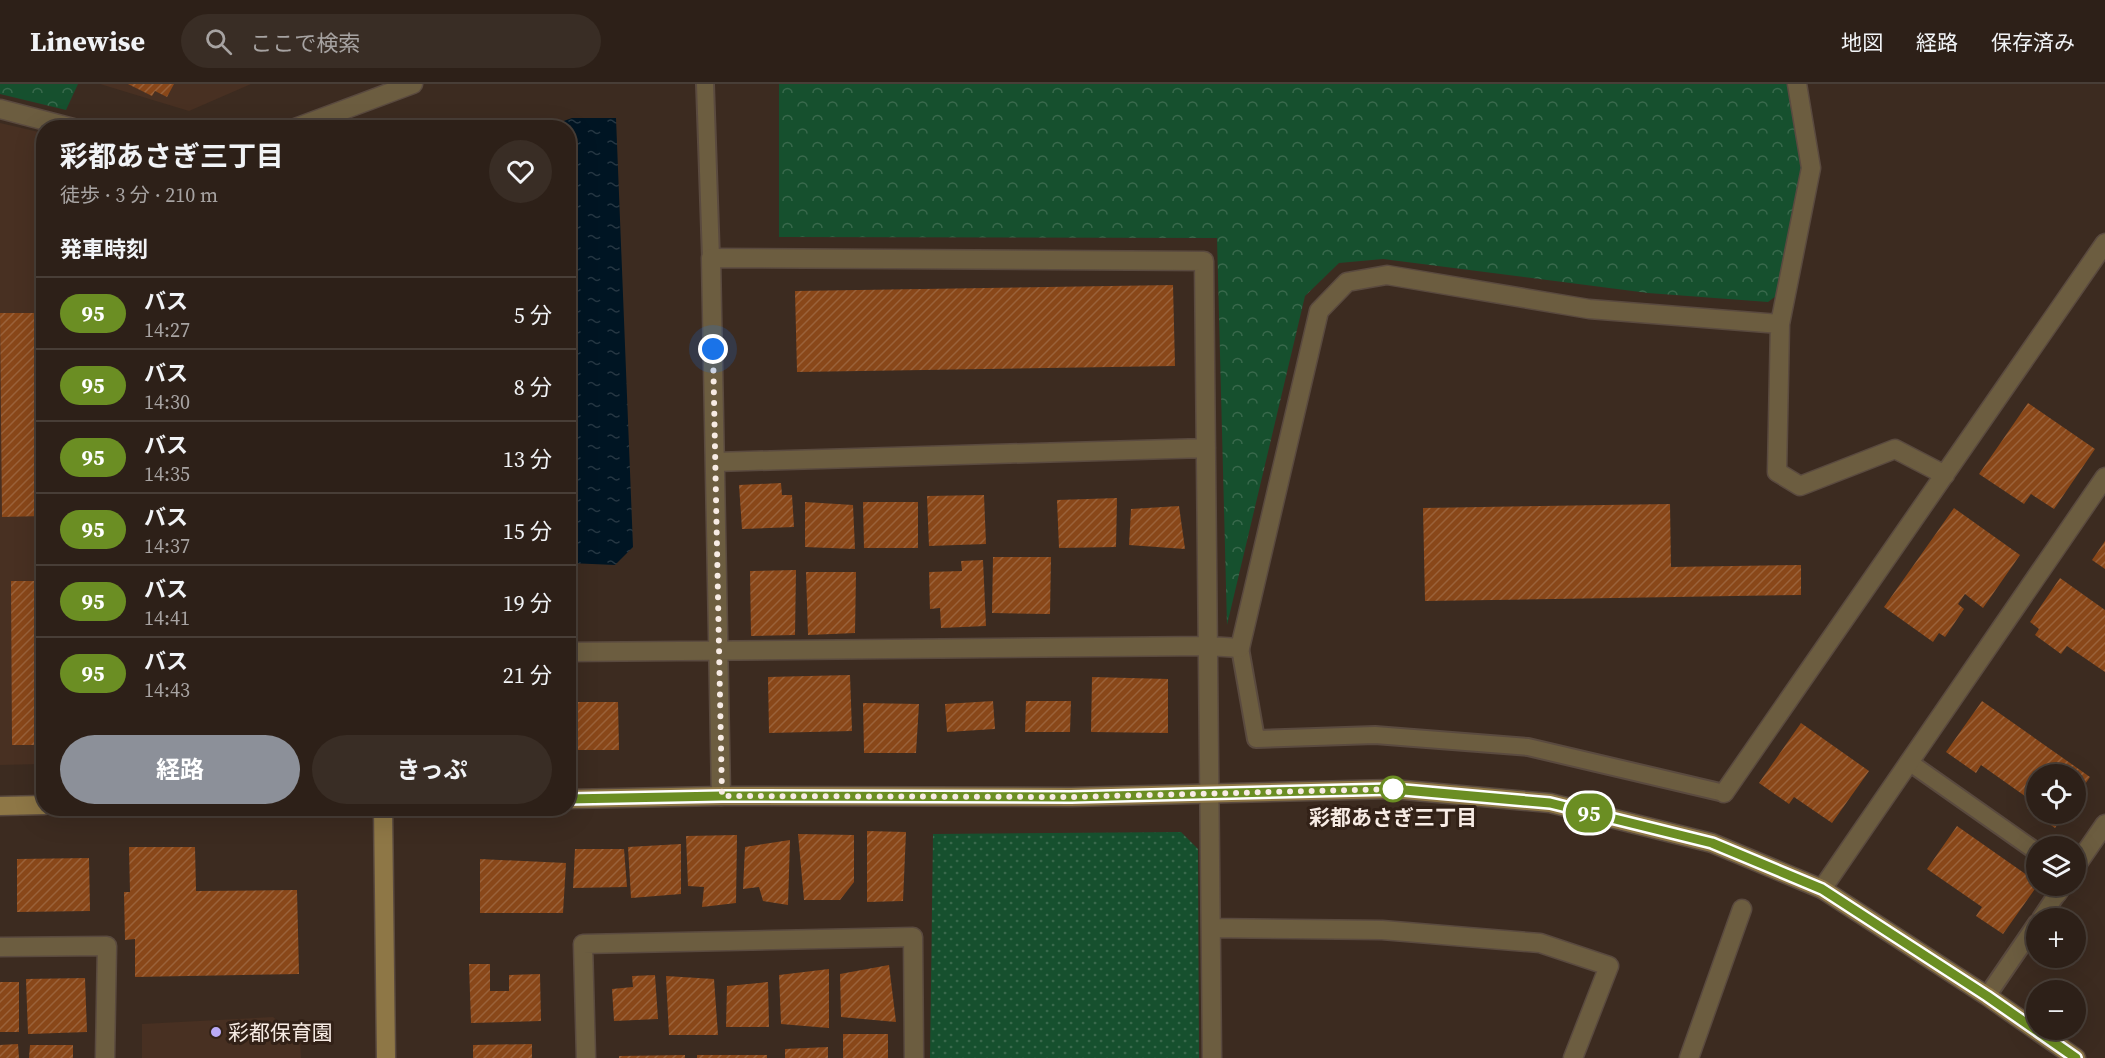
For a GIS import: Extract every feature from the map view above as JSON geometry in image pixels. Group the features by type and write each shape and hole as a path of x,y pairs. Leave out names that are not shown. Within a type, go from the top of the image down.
{"street":[{"path":"316,120 413,84"},
{"path":"1797,84 1811,168 1780,324 1777,472 1800,486 1895,449 1945,475"},
{"path":"0,109 42,120"},
{"path":"1724,793 2105,243"},
{"path":"722,796 711,258 1204,261 1212,1058"},
{"path":"576,652 1208,646 1240,648 1319,311 1347,282 1387,275 1588,309 1780,324"},
{"path":"715,462 1206,448"},
{"path":"1822,889 2105,477"},
{"path":"576,799 722,796 1071,797 1393,789 1550,803 1712,843 1822,889 1987,996 2076,1058"},
{"path":"0,806 36,805"},
{"path":"383,816 386,1058"},
{"path":"2086,852 2105,824"},
{"path":"1689,1058 1742,909"},
{"path":"1211,928 1382,930 1540,943 1609,966 1573,1058"},
{"path":"586,1058 583,944 913,937 914,1058"},
{"path":"0,946 107,945 105,1058"}],"lane":[{"path":"705,84 711,258"},
{"path":"1240,648 1256,739 1375,735 1528,747 1724,793"},
{"path":"1909,762 2026,844"},
{"path":"1987,996 2026,939"}],"shaded area":[{"path":"100,84 251,84 189,111"},
{"path":"0,123 36,131 36,764 0,765"},
{"name":"彩都保育園","path":"273,1017 300,1041 301,1058 142,1058 142,1024"}],"green space":[{"path":"0,84 78,84 66,110 0,94"},
{"path":"779,84 1787,84 1802,164 1776,296 1768,302 1648,293 1383,259 1339,263 1305,296 1227,625 1217,238 779,237"},
{"path":"1181,832 1198,849 1199,1058 930,1058 933,834"}],"water":[{"path":"616,118 633,547 615,565 576,563 576,120 566,120"}],"building":[{"path":"128,84 174,84 167,97 155,91 152,96"},
{"path":"1173,285 1175,366 797,372 795,291"},
{"path":"0,313 36,313 36,516 2,517"},
{"path":"2028,403 2095,449 2054,509 2031,494 2024,504 1979,474"},
{"path":"781,483 782,495 792,495 794,527 742,529 739,485"},
{"path":"984,495 986,544 929,546 927,496"},
{"path":"1117,498 1116,547 1059,548 1057,500"},
{"path":"805,502 853,505 855,549 805,547"},
{"path":"863,502 918,502 918,548 864,548"},
{"path":"1670,504 1671,567 1801,565 1801,595 1425,601 1423,508"},
{"path":"1179,506 1185,549 1129,545 1131,509"},
{"path":"1954,508 2020,555 1983,608 1965,594 1958,604 1964,609 1945,637 1939,633 1933,642 1884,607"},
{"path":"2105,541 2105,569 2092,560"},
{"path":"993,557 1051,557 1050,614 992,613"},
{"path":"983,560 986,626 941,628 940,608 930,609 929,572 962,571 961,561"},
{"path":"796,570 795,635 751,636 750,571"},
{"path":"806,572 856,572 855,633 808,635"},
{"path":"2060,578 2105,610 2105,672 2067,646 2061,654 2035,635 2039,629 2030,622"},
{"path":"11,581 36,581 36,745 12,745"},
{"path":"850,675 852,731 769,733 768,677"},
{"path":"1092,677 1168,679 1168,733 1091,732"},
{"path":"993,701 995,729 947,732 945,704"},
{"path":"1026,701 1071,701 1070,732 1025,732"},
{"path":"1982,701 2072,764 2026,764 2026,797 1981,765 1976,773 1946,752"},
{"path":"576,702 618,702 619,750 576,750"},
{"path":"863,703 919,704 916,753 864,753"},
{"path":"1801,723 1869,771 1832,823 1794,797 1789,804 1759,783"},
{"path":"1957,826 2026,874 2026,896 2030,896 2003,934 1976,916 1982,907 1927,869"},
{"path":"867,831 906,832 903,901 867,902"},
{"path":"798,834 854,835 854,882 840,900 804,900"},
{"path":"737,835 736,903 702,907 704,887 688,886 686,836"},
{"path":"790,840 788,905 763,901 759,887 743,889 745,847"},
{"path":"681,844 681,894 631,898 628,847"},
{"path":"129,847 195,847 196,891 297,890 299,974 135,977 135,939 125,940 124,892 130,892"},
{"path":"575,849 624,849 627,887 573,888"},
{"path":"89,858 90,911 17,912 17,859"},
{"path":"480,859 566,863 563,913 480,913"},
{"path":"469,964 490,964 490,991 509,991 509,975 540,974 541,1021 471,1023"},
{"path":"889,965 896,1022 841,1017 840,974"},
{"path":"829,969 829,1028 781,1024 779,975"},
{"path":"655,975 658,1019 614,1021 612,989 633,987 632,976"},
{"path":"666,976 714,979 718,1035 669,1035"},
{"path":"85,978 87,1032 28,1034 26,979"},
{"path":"0,982 19,982 19,1032 0,1032"},
{"path":"768,982 769,1027 726,1027 727,986"},
{"path":"843,1034 888,1034 888,1058 843,1058"},
{"path":"18,1044 19,1058 0,1058 0,1045"},
{"path":"532,1044 532,1058 473,1058 473,1045"},
{"path":"30,1045 73,1045 73,1058 29,1058"},
{"path":"828,1047 828,1058 785,1058 785,1049"},
{"path":"685,1055 685,1058 619,1058 619,1056"},
{"path":"697,1055 767,1055 767,1058 697,1058"}],"bus line":[{"name":"95","path":"576,799 722,796 1071,797 1393,789 1550,803 1712,843 1822,889 1987,996 2076,1058"}],"place":[{"name":"彩都あさぎ三丁目","path":"1393,789"},
{"name":"彩都保育園","path":"216,1032"}],"route":[{"path":"713,349 722,796 1071,797 1393,789"}]}
